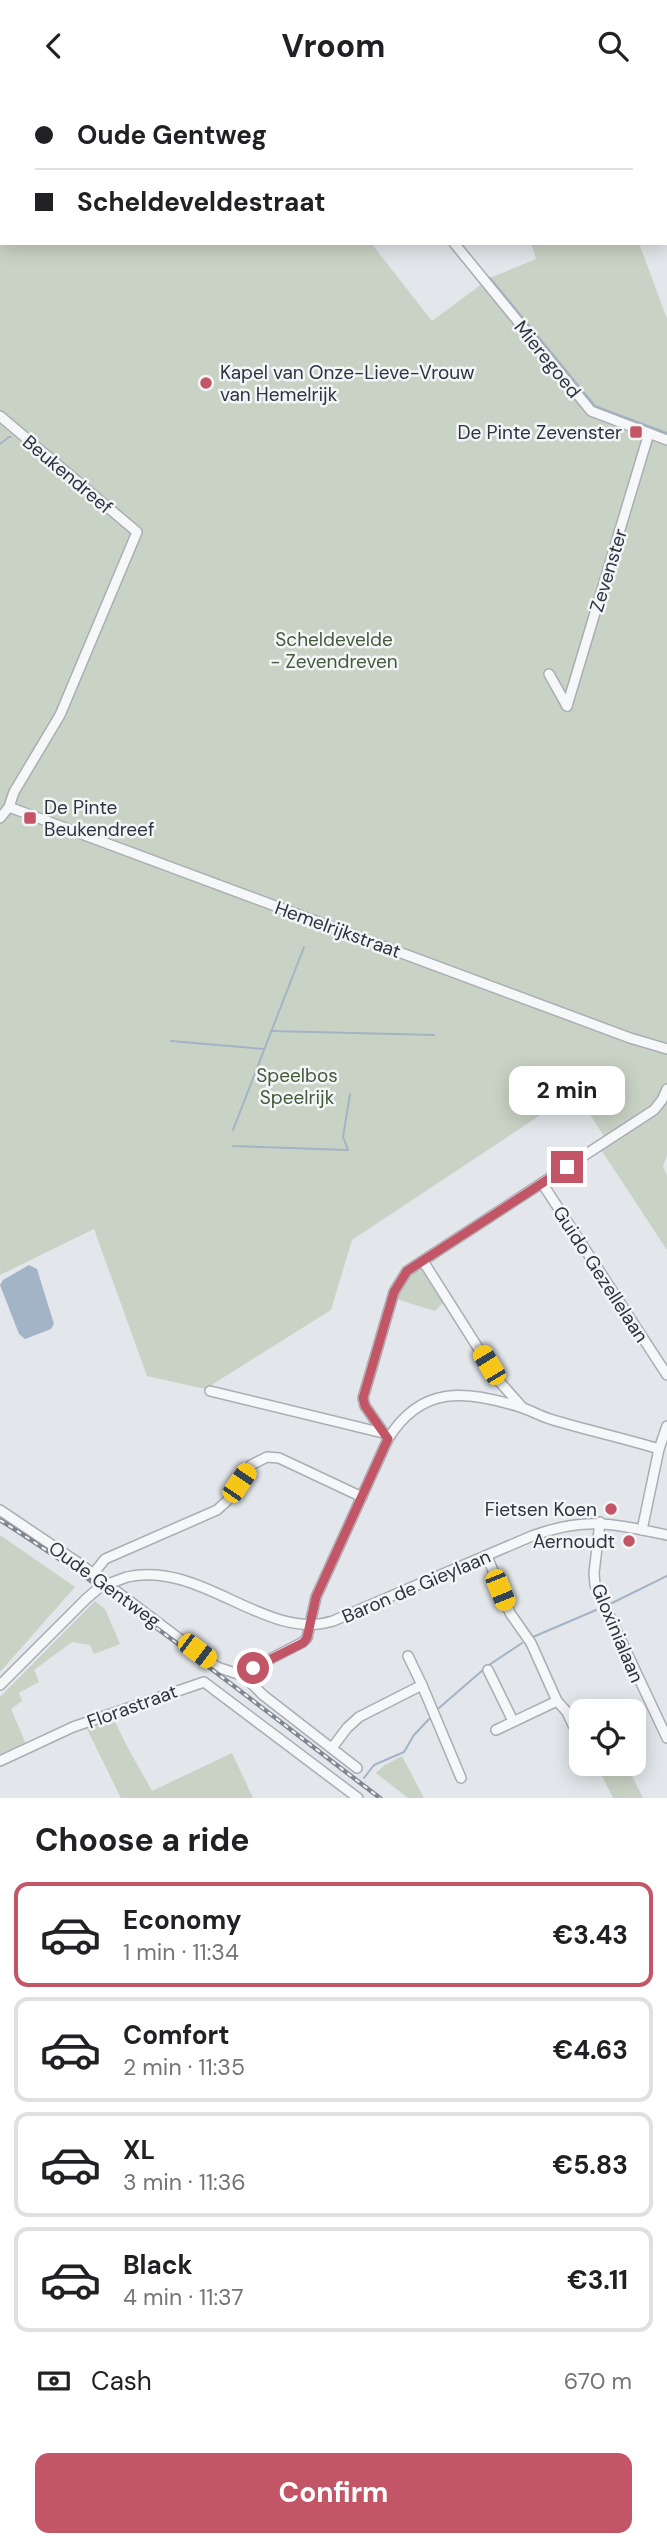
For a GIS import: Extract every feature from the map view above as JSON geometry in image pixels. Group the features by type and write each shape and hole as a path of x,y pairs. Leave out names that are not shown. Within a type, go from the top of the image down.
{"street":[{"name":"Mieregoed","path":"456,245 591,411 667,440"},
{"name":"Beukendreef","path":"0,416 137,532 60,715 14,792 9,807"},
{"name":"Zevenster","path":"550,674 567,706 649,433"},
{"path":"0,818 9,807"},
{"name":"Hemelrijkstraat","path":"9,807 630,1038 667,1049"},
{"path":"386,1436 365,1406 363,1398 394,1292 407,1271 654,1110 667,1089"},
{"name":"Guido Gezellelaan","path":"541,1184 664,1364 667,1375"},
{"path":"423,1261 499,1381 522,1407"},
{"path":"210,1391 386,1436"},
{"path":"357,1768 263,1695 244,1676 253,1668 303,1643 307,1638 316,1597 362,1497 386,1436 411,1411 427,1401 446,1395 478,1396 659,1449"},
{"path":"642,1530 659,1449 667,1426"},
{"path":"93,1574 101,1563 110,1557 217,1510 227,1501 251,1465 261,1458 279,1458 362,1497"},
{"name":"Oude Gentweg","path":"0,1510 93,1574 217,1667 244,1676"},
{"name":"Baron de Gieylaan","path":"0,1685 100,1587 127,1577 144,1574 174,1576 280,1619 310,1625 333,1621 566,1525 600,1522 667,1535"},
{"name":"Gloxinialaan","path":"600,1522 593,1573 598,1595 667,1738"},
{"path":"487,1556 510,1613 531,1643 557,1701 569,1716"},
{"path":"408,1656 461,1778"},
{"path":"488,1670 513,1721"},
{"name":"Florastraat","path":"0,1761 73,1727 204,1682 358,1798"},
{"path":"332,1748 359,1717 422,1685"},
{"path":"496,1730 557,1701"}],"green space":[{"name":"Scheldevelde - Zevendreven","path":"0,245 373,245 432,321 490,278 536,259 532,245 640,245 667,319 667,1156 663,1166 667,1176 667,1250 596,1142 604,1136 575,1092 352,1240 331,1310 205,1389 147,1376 94,1229 0,1275"},
{"path":"420,1268 444,1302 435,1311 396,1299 410,1274"},
{"path":"0,1535 75,1587 0,1672"},
{"path":"95,1601 105,1609 120,1644 94,1654 90,1645 72,1642 34,1670 39,1682 19,1693 22,1701 11,1709 26,1744 0,1757 0,1697"},
{"path":"114,1719 152,1791 232,1753 253,1798 121,1798 87,1729"},
{"path":"402,1756 424,1798 408,1798 376,1773"},
{"path":"602,1776 632,1776 643,1798 613,1798"}],"water":[{"path":"29,1265 37,1269 54,1324 51,1329 25,1339 19,1334 0,1285 3,1280"}],"waterway":[{"path":"490,278 595,406 667,433"},
{"path":"0,444 11,437"},
{"path":"233,1130 304,947"},
{"path":"271,1031 434,1035"},
{"path":"171,1041 264,1049"},
{"path":"233,1146 348,1150 343,1137 350,1094"},
{"path":"608,1605 667,1576"},
{"path":"533,1637 596,1610"},
{"path":"489,1665 522,1643"},
{"path":"439,1708 484,1669"},
{"path":"364,1778 374,1765 404,1752 414,1735 430,1718"}],"railway":[{"path":"0,1520 145,1620 380,1798"}],"place":[{"name":"Kapel van Onze-Lieve-Vrouw van Hemelrijk","path":"206,383"},
{"name":"De Pinte Zevenster","path":"636,432"},
{"name":"De Pinte Beukendreef","path":"30,818"},
{"name":"Fietsen Koen","path":"611,1509"},
{"name":"Aernoudt","path":"629,1541"}],"route":[{"path":"253,1668 303,1643 307,1638 316,1597 388,1439 365,1406 363,1398 394,1292 400,1280 407,1271 567,1167"}],"park label":[{"name":"Speelbos Speelrijk","path":"297,1086"}]}
